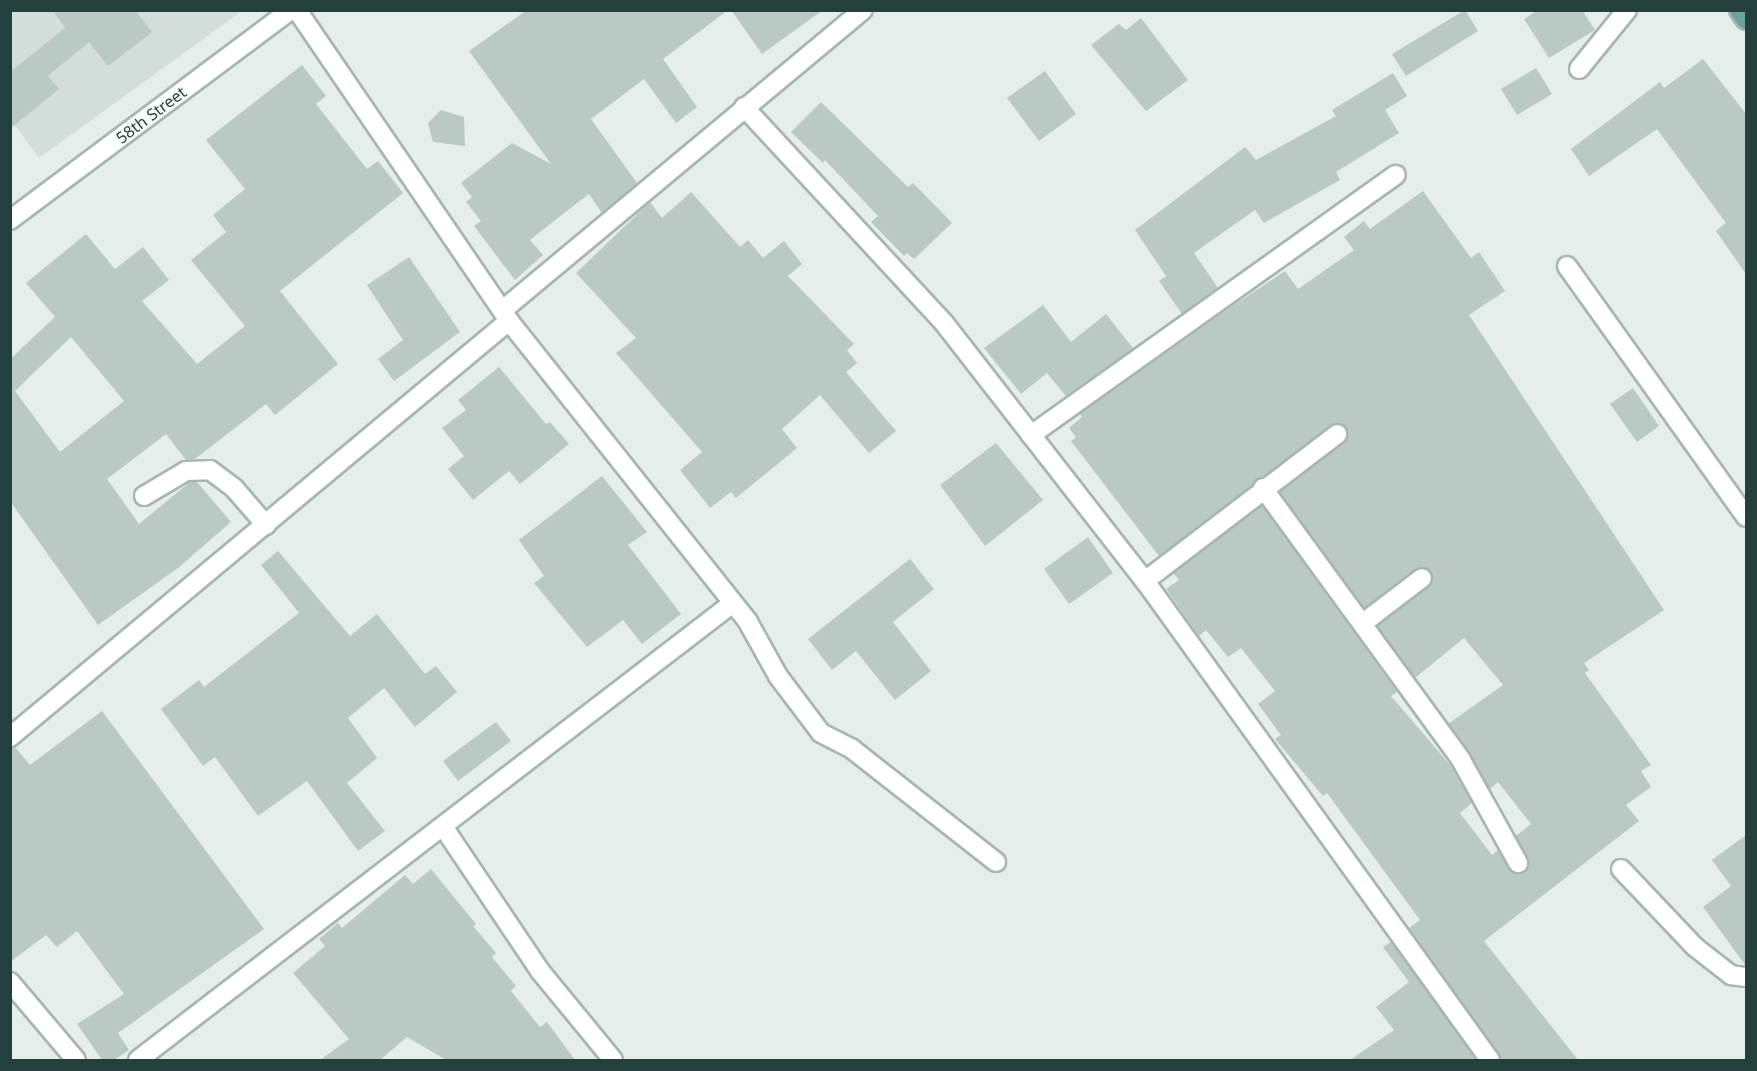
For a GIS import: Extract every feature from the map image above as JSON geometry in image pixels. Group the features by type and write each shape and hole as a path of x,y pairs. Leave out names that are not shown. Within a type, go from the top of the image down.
{"main road":[{"path":"1739,10 1746,20"}],"street":[{"name":"58th Street","path":"10,220 291,10"},
{"path":"297,10 506,315 733,603 821,733 852,749 996,862"},
{"path":"10,737 266,525 744,107 863,10"},
{"path":"1579,69 1627,10"},
{"path":"744,107 944,323 1145,581 1490,1060"},
{"path":"1031,435 1396,175"},
{"path":"1567,266 1746,517"},
{"path":"1145,581 1263,488 1338,434"},
{"path":"144,496 186,471 210,470 234,488 266,525"},
{"path":"1263,488 1461,760 1518,863"},
{"path":"1363,623 1422,578"},
{"path":"138,1060 444,828 733,603"},
{"path":"444,828 540,971 613,1060"},
{"path":"1621,869 1695,946 1731,975 1746,977"},
{"path":"10,982 76,1060"}],"shaded area":[{"path":"11,11 242,11 39,158 11,120"}],"building":[{"path":"52,10 135,10 152,32 108,66 89,42 48,76 59,89 10,129 10,72 65,28"},
{"path":"527,10 728,10 663,59 697,107 676,123 644,79 591,119 637,183 602,213 589,194 530,240 543,255 515,280 474,226 481,221 466,202 472,197 461,183 512,143 551,164 469,51"},
{"path":"731,10 823,10 762,54"},
{"path":"1465,10 1478,31 1406,76 1392,54"},
{"path":"1538,10 1582,10 1595,30 1549,58 1524,19"},
{"path":"1141,18 1188,80 1146,111 1091,45 1119,24 1126,30"},
{"path":"1703,59 1746,114 1746,274 1716,231 1726,223 1657,129 1589,176 1571,149 1660,82 1664,88"},
{"path":"302,65 326,96 316,104 367,169 378,161 403,193 280,291 338,364 275,415 266,404 195,459 186,460 166,434 107,479 139,524 190,482 197,482 231,522 178,568 98,625 10,501 10,359 55,317 26,283 86,234 115,269 143,247 169,280 142,301 197,364 245,326 191,260 226,232 213,215 245,189 206,140","holes":["71,337 124,401 60,452 15,391"]},
{"path":"1536,68 1552,94 1517,115 1501,89"},
{"path":"1045,71 1076,114 1039,141 1007,98"},
{"path":"1393,73 1407,96 1385,110 1399,133 1336,172 1340,180 1264,223 1255,210 1194,253 1218,288 1182,314 1159,281 1166,276 1135,230 1245,147 1256,160 1336,116 1332,110"},
{"path":"821,102 908,187 913,183 952,223 914,259 907,253 904,256 871,222 878,216 825,160 823,163 791,132"},
{"path":"441,110 464,117 465,146 433,142 428,123"},
{"path":"1423,191 1471,258 1479,252 1505,291 1469,315 1664,610 1584,663 1589,670 1585,673 1651,765 1641,771 1651,787 1626,805 1639,821 1484,941 1578,1060 1501,1060 1409,928 1420,920 1327,793 1323,796 1275,739 1281,735 1258,704 1275,691 1241,648 1228,657 1206,630 1199,636 1166,589 1179,580 1173,573 1262,506 1397,692 1391,696 1451,766 1472,803 1460,813 1492,855 1498,850 1512,872 1524,872 1529,863 1516,836 1531,824 1498,782 1490,789 1448,724 1503,685 1464,638 1415,678 1377,626 1429,587 1431,572 1416,569 1364,608 1280,492 1344,443 1346,427 1330,425 1159,556 1071,441 1076,437 1069,428 1082,417 1080,414 1285,271 1298,289 1354,250 1344,237 1364,221 1370,229"},
{"path":"691,192 740,247 748,240 763,258 784,241 802,264 788,276 854,344 847,350 857,363 846,372 896,431 869,453 820,395 782,429 797,448 736,498 731,492 710,508 680,470 702,452 616,353 636,338 576,273 650,202 662,218"},
{"path":"409,257 460,332 394,381 378,359 403,340 367,285"},
{"path":"1043,305 1071,342 1106,314 1133,348 1066,396 1047,373 1021,394 984,348"},
{"path":"499,367 546,424 550,422 569,444 520,484 509,471 473,500 448,469 464,456 442,428 466,410 458,400"},
{"path":"1633,388 1659,426 1637,442 1610,404"},
{"path":"996,443 1043,500 985,546 940,485"},
{"path":"602,476 647,532 628,545 681,614 642,644 623,620 587,647 534,583 544,576 519,540"},
{"path":"1088,537 1113,573 1069,604 1044,569"},
{"path":"278,551 350,636 377,614 425,674 436,666 457,692 415,727 384,688 348,718 377,758 347,783 385,831 358,851 307,781 258,816 215,757 203,766 161,709 199,680 204,687 299,613 261,565"},
{"path":"910,559 934,589 893,622 931,671 895,700 856,651 832,670 808,639"},
{"path":"102,711 264,929 118,1033 129,1050 114,1060 102,1060 77,1024 124,994 77,931 57,947 46,935 10,962 10,748 15,747 30,765"},
{"path":"496,722 511,741 458,781 443,761"},
{"path":"1746,835 1746,966 1703,907 1731,886 1712,860"},
{"path":"431,869 476,924 473,926 496,953 492,957 516,986 511,991 540,1027 547,1022 575,1060 446,1060 407,1037 380,1060 320,1060 349,1039 293,973 325,946 319,939 338,923 342,928 405,875 413,884"},
{"path":"1391,942 1476,1060 1350,1060 1394,1030 1376,1007 1409,982 1383,947"}]}
